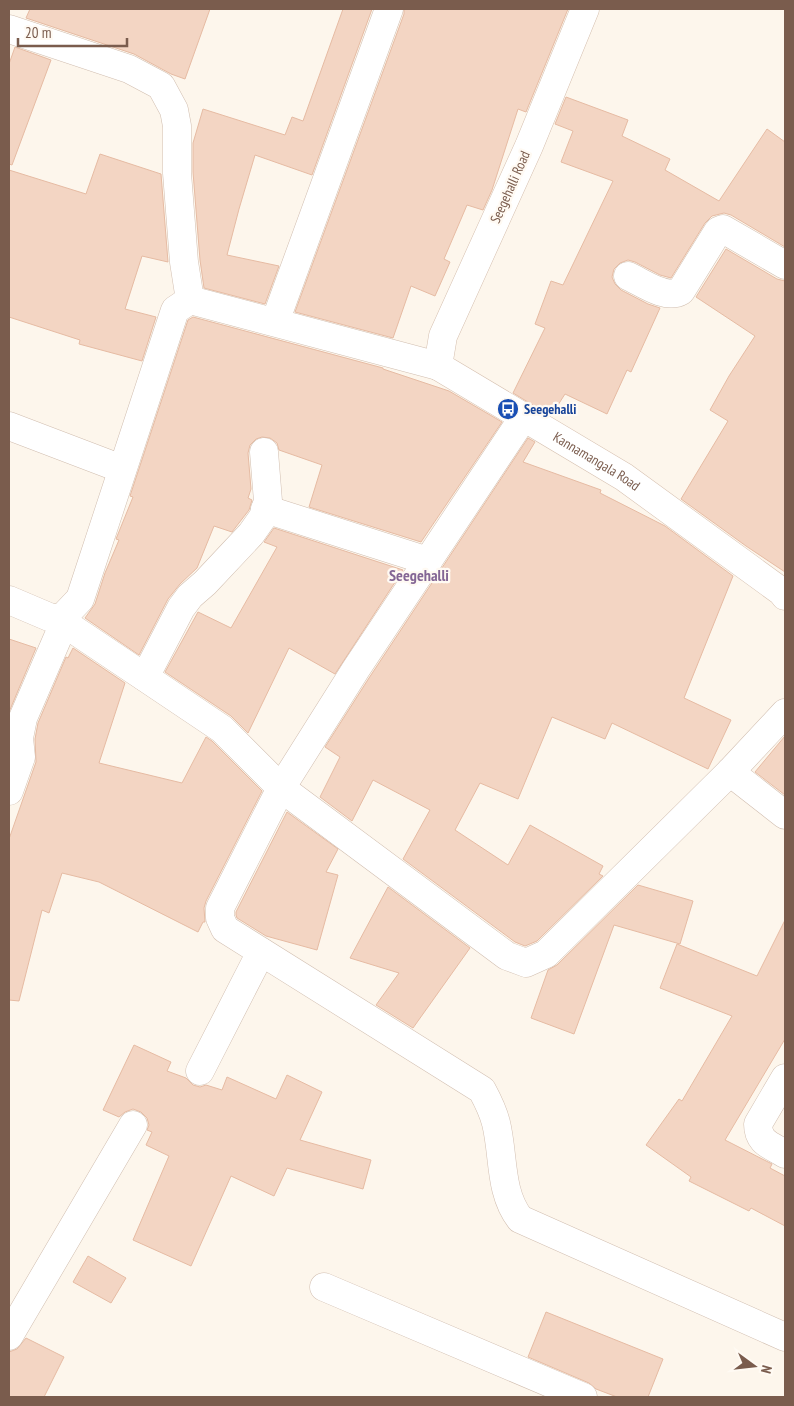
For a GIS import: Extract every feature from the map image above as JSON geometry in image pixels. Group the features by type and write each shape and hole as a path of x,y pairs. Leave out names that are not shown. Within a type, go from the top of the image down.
{"street":[{"path":"275,322 389,9"},
{"name":"Seegehalli Road","path":"438,366 443,336 529,146 585,9"},
{"path":"9,29 129,69 161,86 174,110 176,118 180,223 190,300 175,310 80,599 63,621 23,718 18,738 21,757 9,791"},
{"path":"628,276 668,294 675,295 681,291 718,231 723,229 785,265"},
{"name":"Kannamangala Road","path":"190,300 438,366 624,477 785,596"},
{"path":"523,418 356,669 281,788 220,908 220,918 225,930 482,1090 496,1122 507,1196 512,1209 520,1219 785,1337"},
{"path":"9,426 122,469"},
{"path":"145,677 181,608 190,596 205,583 251,534 263,517 268,501 264,452"},
{"path":"265,509 428,561"},
{"path":"9,600 63,621 222,729 281,788 507,956 526,962 546,954 730,772 785,713"},
{"path":"730,772 785,815"},
{"path":"200,1071 261,952"},
{"path":"785,1078 758,1124 761,1139 785,1154"},
{"path":"9,1336 133,1125"},
{"path":"324,1287 583,1397"}],"building":[{"path":"30,9 210,9 185,79 171,74 134,54 26,18"},
{"path":"343,9 372,9 312,175 255,155 239,209 227,255 279,266 265,304 204,288 193,172 193,143 203,109 285,135 292,117 303,121"},
{"path":"404,9 568,9 526,112 518,109 492,190 483,210 467,205 444,259 450,262 435,296 411,286 393,338 295,312 404,14"},
{"path":"15,47 51,60 12,165 9,164 9,64"},
{"path":"566,97 628,120 622,136 670,159 665,170 719,201 767,129 785,142 785,247 731,215 724,213 712,216 705,223 671,278 628,260 620,263 614,269 612,277 615,284 621,290 660,308 631,372 627,370 607,414 565,394 551,416 513,393 545,328 535,324 551,281 563,285 613,181 561,162 573,131 555,124"},
{"path":"100,154 161,174 168,262 142,256 125,309 156,317 142,361 79,344 80,340 9,317 9,170 86,194"},
{"path":"726,249 777,279 785,281 785,572 681,499 728,421 710,410 755,336 696,297"},
{"path":"193,317 383,368 449,391 502,422 421,542 309,507 322,465 279,450 277,443 270,438 262,437 256,439 250,445 248,453 251,489 248,498 252,500 249,510 232,532 214,526 197,568 168,599 139,655 85,618 95,604 105,573 119,540 116,539 133,497 130,496 188,320"},
{"path":"528,438 535,442 523,462 601,490 600,493 665,526 733,576 684,698 731,720 708,769 612,723 605,739 552,717 518,799 480,783 455,830 508,865 530,825 603,866 599,874 603,876 537,941 525,946 515,942 403,859 430,810 373,780 352,821 320,797 340,757 325,747"},
{"path":"274,528 403,570 335,674 289,648 248,733 231,716 165,672 198,612 231,628 277,547 264,542"},
{"path":"9,639 36,648 9,712"},
{"path":"73,648 125,683 99,763 182,783 206,737 262,791 206,901 204,908 205,922 203,922 198,932 99,882 62,873 49,913 42,910 19,1001 9,1000 9,839 36,762 35,739 38,723 66,657 68,658"},
{"path":"785,736 785,795 755,772"},
{"path":"287,812 338,849 326,872 338,875 317,950 266,936 237,918 236,915"},
{"path":"638,885 693,901 680,944 614,925 574,1034 531,1018 548,970 557,965"},
{"path":"388,887 470,948 413,1028 376,1005 399,973 350,958"},
{"path":"785,920 785,1039 725,1140 772,1164 770,1168 785,1176 785,1226 751,1208 749,1211 689,1181 691,1177 646,1145 679,1099 682,1101 732,1016 660,988 677,944 757,976"},
{"path":"134,1045 171,1062 167,1071 186,1078 193,1085 200,1087 206,1085 222,1090 227,1077 276,1099 287,1075 322,1092 300,1140 371,1160 363,1189 287,1168 274,1196 231,1176 191,1266 133,1240 169,1156 146,1145 152,1132 147,1130 149,1125 147,1118 141,1112 133,1109 119,1117 103,1110"},
{"path":"88,1256 126,1278 111,1303 73,1282"},
{"path":"546,1312 663,1359 648,1397 617,1397 528,1357"},
{"path":"26,1338 64,1357 44,1397 9,1397 9,1352 17,1349"}],"place":[{"name":"Seegehalli","path":"508,409"}],"district":[{"name":"Seegehalli","path":"419,575"}]}
